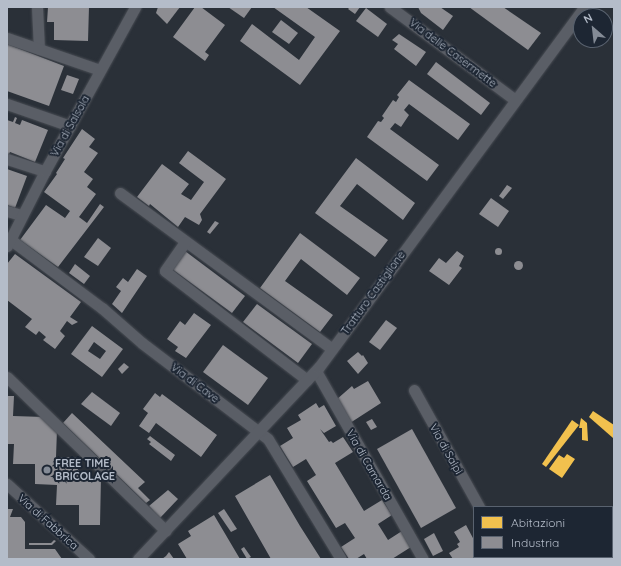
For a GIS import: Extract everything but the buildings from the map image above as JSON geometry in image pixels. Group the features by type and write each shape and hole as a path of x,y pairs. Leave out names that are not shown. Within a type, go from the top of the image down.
{"street":[{"path":"37,7 39,49"},
{"name":"Via di Salsola","path":"9,243 21,215 135,7"},
{"name":"Via delle Casermette","path":"390,7 515,100"},
{"name":"Tratturo Castiglione","path":"138,559 260,433 316,370 584,7"},
{"path":"7,38 100,70"},
{"path":"7,104 70,126"},
{"path":"7,159 45,171"},
{"path":"120,193 332,350"},
{"path":"7,211 21,215"},
{"path":"185,242 165,271 307,380"},
{"name":"Via di Cave","path":"9,243 102,308 142,344 268,439 341,559"},
{"name":"Via di Camarda","path":"316,370 423,559"},
{"path":"7,378 166,531"},
{"name":"Via di Salpi","path":"414,390 478,506"},
{"name":"Via di Fabbrica","path":"7,484 12,494 89,559"}],"place":[{"name":"FREE TIME BRICOLAGE","path":"47,470"}]}
